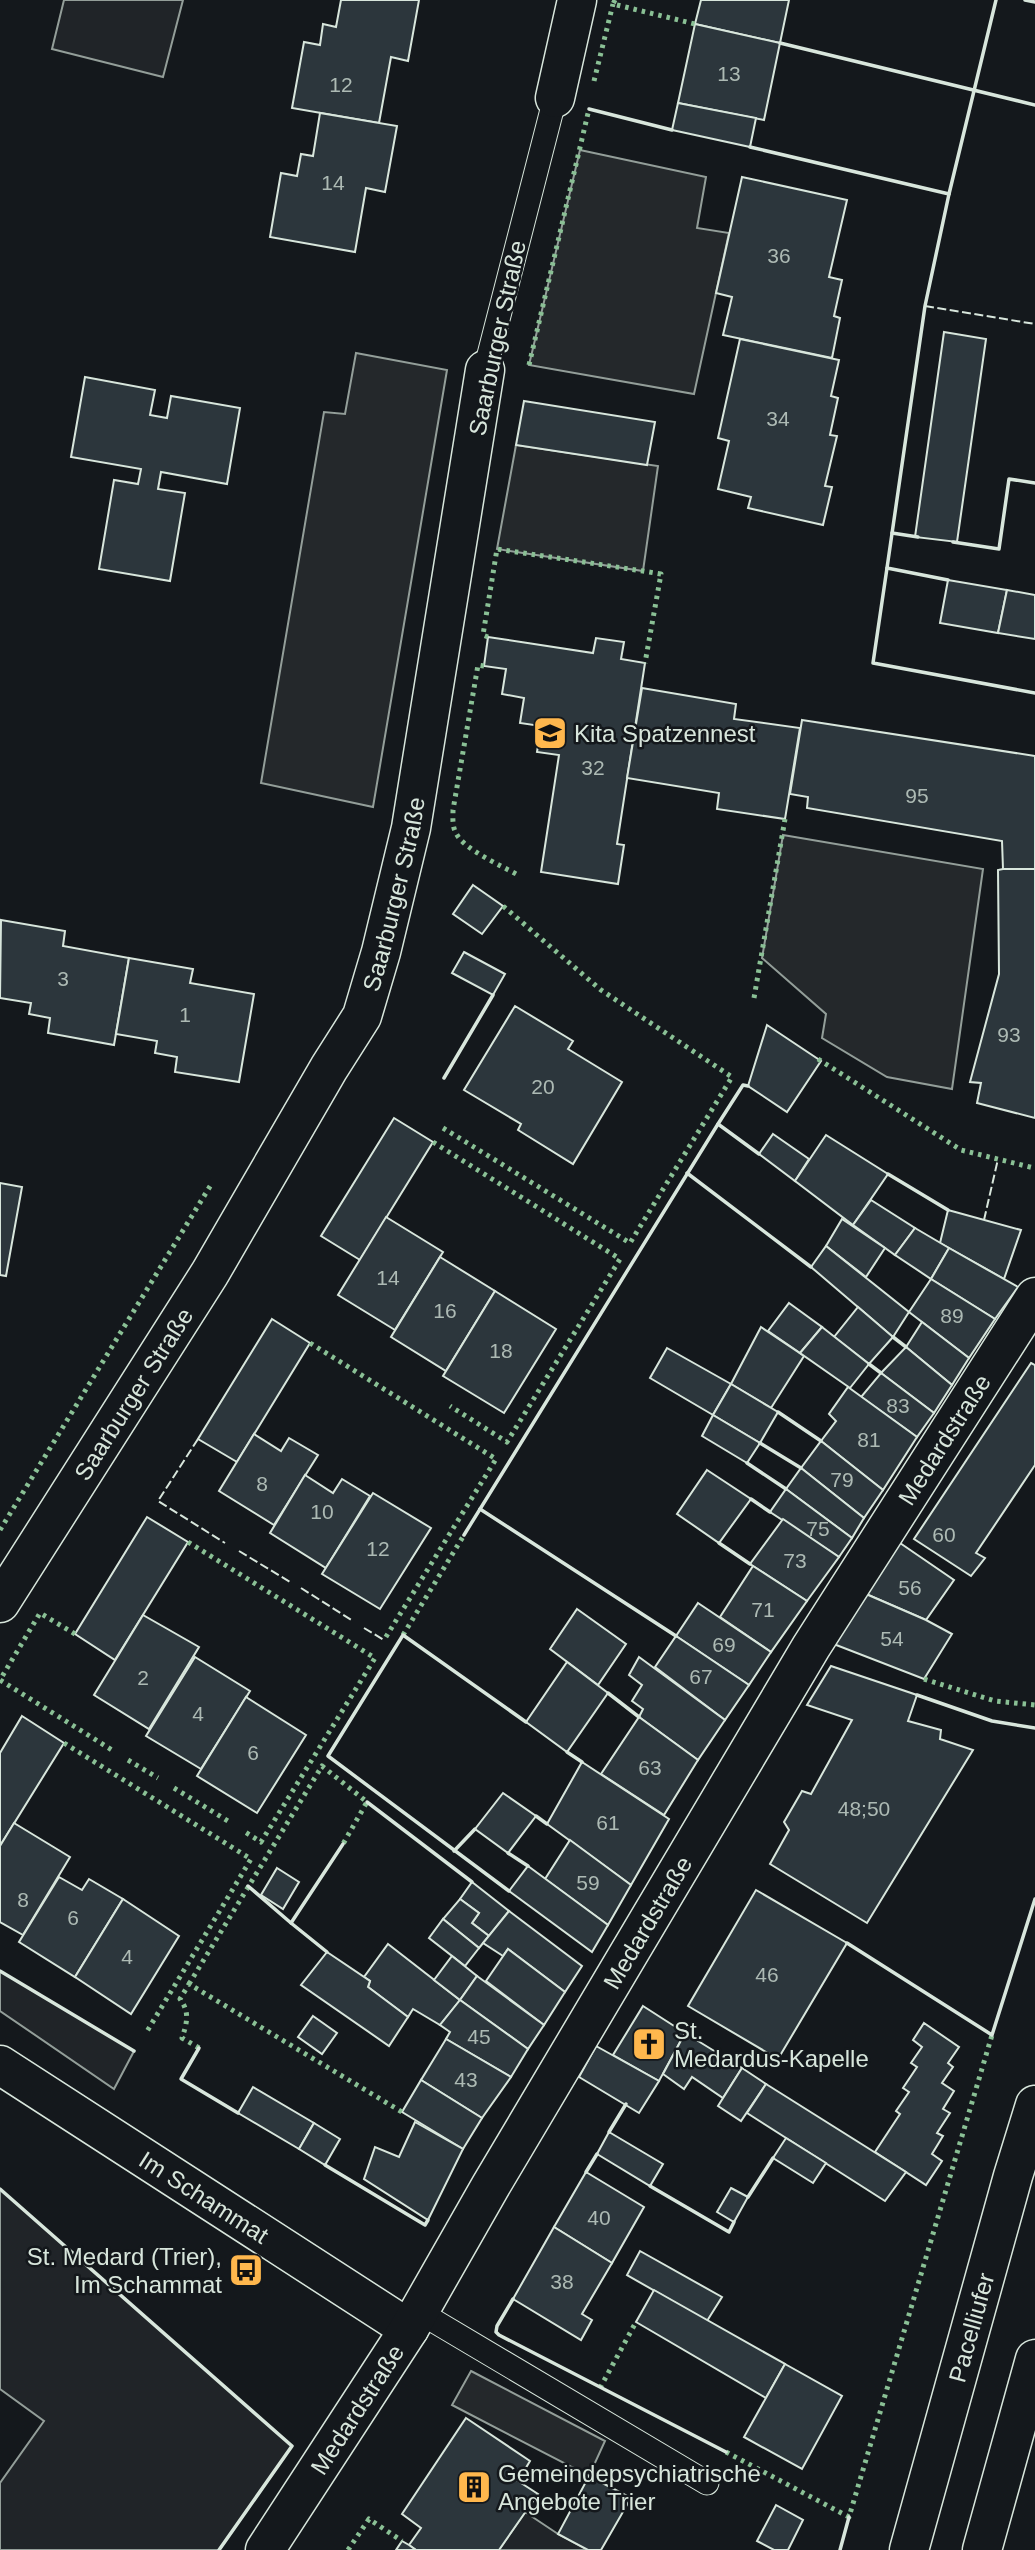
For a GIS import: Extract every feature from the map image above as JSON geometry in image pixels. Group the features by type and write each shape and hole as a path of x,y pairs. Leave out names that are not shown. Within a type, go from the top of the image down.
{"street":[{"path":"555,98 577,0"},
{"name":"Saarburger Straße","path":"0,1603 210,1273 362,1016 411,828 485,370"},
{"name":"Medardstraße","path":"265,2550 414,2320 490,2187 811,1647 1035,1297"},
{"name":"Im Schammat","path":"0,2065 414,2320"},
{"name":"Pacelliufer","path":"909,2550 1035,2105"},
{"path":"982,2550 1035,2359"}],"lane":[{"name":"Saarburger Straße","path":"485,370 555,98"},
{"path":"414,2320 707,2483"}],"shaded area":[{"path":"64,0 183,0 163,77 52,49"},
{"path":"580,150 706,177 697,228 729,233 694,394 529,365"},
{"path":"356,353 447,370 373,807 261,783 324,412 345,414"},
{"path":"516,445 658,466 643,571 497,549"},
{"path":"783,835 983,869 952,1089 887,1077 822,1038 826,1014 762,958"},
{"path":"0,1971 134,2051 114,2089 0,2011"},
{"path":"0,2189 292,2446 219,2550 0,2550 0,2483 44,2421 0,2389"},
{"path":"471,2371 605,2441 589,2476 452,2405"},
{"path":"525,2512 558,2534 588,2550 499,2550"}],"building":[{"path":"341,0 419,0 408,61 391,57 379,123 292,108 304,42 320,45 323,24 336,27"},
{"path":"701,0 789,0 780,43 695,24"},
{"path":"695,24 780,43 764,120 678,103"},
{"path":"678,103 756,118 750,147 672,130"},
{"path":"320,113 397,126 385,192 366,188 355,252 270,237 281,173 297,176 301,154 313,156"},
{"path":"742,177 847,200 829,277 842,280 834,316 840,318 832,358 723,335 732,297 716,293"},
{"path":"944,332 986,339 957,542 915,537"},
{"path":"740,339 839,360 831,396 838,398 830,435 837,436 825,486 832,487 823,525 748,508 751,497 718,489 729,441 718,438"},
{"path":"85,377 155,390 150,415 167,418 171,396 240,408 227,484 161,472 158,489 185,493 170,581 99,569 114,480 138,484 141,469 71,457"},
{"path":"524,401 655,422 647,465 516,445"},
{"path":"948,580 1007,590 998,633 940,623"},
{"path":"1007,590 1035,595 1035,639 998,633"},
{"path":"488,637 593,653 596,638 624,642 621,659 645,663 617,844 624,845 618,884 541,872 559,755 537,752 541,726 520,723 524,698 502,694 506,669 484,666"},
{"path":"642,688 736,704 734,719 800,728 785,819 717,809 719,793 627,778"},
{"path":"802,720 1035,756 1035,869 1003,869 1002,841 807,808 808,797 790,794"},
{"path":"1035,869 1035,1118 977,1103 981,1083 970,1082 999,974 998,870"},
{"path":"473,885 503,906 482,934 453,914"},
{"path":"1,920 65,931 63,946 129,958 114,1045 48,1033 50,1018 29,1014 31,1003 0,998"},
{"path":"464,952 505,974 493,995 452,973"},
{"path":"129,958 193,969 190,983 254,994 239,1082 175,1072 177,1057 155,1053 157,1041 116,1034"},
{"path":"515,1006 573,1041 568,1049 622,1082 573,1164 518,1130 521,1124 464,1090"},
{"path":"767,1025 821,1061 787,1112 748,1086"},
{"path":"394,1118 433,1142 360,1260 321,1236"},
{"path":"773,1134 809,1159 795,1181 759,1154"},
{"path":"826,1135 888,1174 853,1225 795,1181"},
{"path":"0,1183 22,1187 6,1276 0,1275"},
{"path":"871,1200 915,1228 895,1255 853,1225"},
{"path":"948,1210 1021,1230 1004,1279 940,1243"},
{"path":"386,1217 443,1252 395,1330 338,1295"},
{"path":"842,1219 885,1248 866,1277 826,1246"},
{"path":"915,1228 949,1248 931,1279 895,1255"},
{"path":"826,1246 909,1312 893,1337 811,1267"},
{"path":"949,1248 1018,1287 995,1319 931,1279"},
{"path":"440,1257 495,1291 446,1371 391,1337"},
{"path":"931,1279 995,1319 969,1358 909,1312"},
{"path":"495,1291 556,1329 504,1413 443,1376"},
{"path":"789,1303 822,1327 800,1353 768,1331"},
{"path":"858,1307 893,1337 869,1364 834,1337"},
{"path":"272,1319 310,1343 237,1462 198,1439"},
{"path":"922,1322 969,1358 952,1385 906,1347"},
{"path":"761,1327 804,1356 771,1408 731,1384"},
{"path":"822,1327 869,1364 850,1388 800,1353"},
{"path":"906,1347 952,1385 934,1413 881,1373"},
{"path":"667,1348 731,1384 713,1415 650,1378"},
{"path":"1031,1363 1035,1365 1035,1465 976,1553 985,1558 971,1576 914,1539"},
{"path":"881,1373 934,1413 917,1437 861,1397"},
{"path":"731,1384 778,1412 760,1443 713,1415"},
{"path":"848,1387 917,1437 883,1490 821,1441 836,1421 829,1414"},
{"path":"713,1415 760,1443 747,1463 702,1436"},
{"path":"254,1434 281,1451 289,1438 318,1455 274,1525 219,1491"},
{"path":"821,1441 883,1490 864,1518 801,1468"},
{"path":"801,1468 864,1518 852,1538 786,1489"},
{"path":"707,1470 751,1499 719,1543 677,1514"},
{"path":"305,1475 333,1493 342,1479 370,1496 326,1568 270,1533"},
{"path":"786,1489 852,1538 839,1557 770,1512"},
{"path":"373,1493 431,1528 380,1609 322,1574"},
{"path":"147,1517 188,1542 115,1660 75,1634"},
{"path":"783,1519 839,1557 807,1601 750,1564"},
{"path":"900,1543 954,1580 926,1620 866,1594"},
{"path":"753,1566 807,1601 771,1652 720,1617"},
{"path":"866,1594 952,1634 924,1679 831,1643"},
{"path":"698,1603 771,1652 749,1685 676,1636"},
{"path":"577,1609 626,1644 598,1685 550,1649"},
{"path":"143,1615 199,1647 149,1729 94,1695"},
{"path":"676,1636 749,1685 725,1720 655,1667"},
{"path":"195,1657 250,1691 201,1769 146,1736"},
{"path":"639,1657 725,1720 698,1760 639,1717 643,1709 632,1701 642,1685 629,1675"},
{"path":"567,1662 608,1693 567,1752 526,1722"},
{"path":"831,1666 917,1695 908,1721 941,1730 940,1739 973,1750 867,1923 770,1864 789,1830 784,1822 802,1791 811,1794 852,1720 807,1705"},
{"path":"246,1697 306,1735 257,1813 197,1776"},
{"path":"22,1716 64,1743 0,1846 0,1753"},
{"path":"639,1717 698,1760 664,1815 601,1774"},
{"path":"582,1762 669,1819 631,1885 547,1824"},
{"path":"503,1793 536,1816 508,1853 475,1829"},
{"path":"14,1823 70,1857 23,1935 0,1922 0,1846"},
{"path":"570,1840 631,1885 608,1925 545,1879"},
{"path":"528,1866 608,1925 592,1952 509,1891"},
{"path":"277,1868 299,1882 283,1909 261,1895"},
{"path":"59,1877 82,1890 89,1879 123,1899 75,1977 19,1942"},
{"path":"472,1882 509,1911 489,1936 472,1923 479,1913 460,1899"},
{"path":"756,1890 847,1943 778,2059 688,2006"},
{"path":"123,1899 179,1936 131,2014 75,1977"},
{"path":"460,1899 479,1913 472,1923 489,1936 479,1948 443,1919"},
{"path":"509,1911 582,1966 565,1992 508,1949 503,1956 483,1943"},
{"path":"443,1919 479,1948 465,1966 429,1938"},
{"path":"388,1944 460,2000 440,2025 413,2009 408,2017 368,1987 370,1981 364,1977"},
{"path":"508,1949 565,1992 544,2025 486,1981"},
{"path":"327,1952 370,1981 368,1987 408,2017 389,2046 301,1985"},
{"path":"452,1956 477,1976 460,2000 434,1980"},
{"path":"477,1976 544,2025 528,2049 460,2000"},
{"path":"460,2000 528,2049 511,2077 446,2039 450,2032 440,2025"},
{"name":"St. Medardus-Kapelle","path":"643,2006 685,2033 659,2081 613,2055"},
{"path":"313,2016 337,2033 322,2054 298,2037"},
{"path":"924,2023 959,2047 948,2063 953,2067 942,2083 954,2091 943,2109 950,2113 937,2133 943,2136 932,2154 942,2161 926,2185 875,2152 900,2114 896,2111 909,2092 903,2088 917,2067 911,2063 922,2047 913,2040"},
{"path":"685,2033 742,2068 723,2098 692,2077 684,2089 663,2074"},
{"path":"446,2039 511,2077 482,2118 421,2080"},
{"path":"596,2046 659,2081 639,2113 579,2077"},
{"path":"742,2068 766,2084 741,2121 718,2106"},
{"path":"421,2080 482,2118 463,2149 402,2112"},
{"path":"766,2084 906,2172 885,2201 747,2113"},
{"path":"253,2087 314,2123 299,2149 238,2113"},
{"path":"415,2122 463,2149 428,2220 364,2179 375,2147 399,2157"},
{"path":"314,2123 340,2139 325,2165 299,2149"},
{"path":"609,2132 663,2164 650,2186 597,2154"},
{"path":"786,2138 826,2163 813,2183 773,2158"},
{"path":"586,2172 644,2207 612,2263 554,2227"},
{"path":"731,2188 748,2197 734,2222 717,2212"},
{"path":"554,2227 612,2263 582,2314 592,2320 581,2340 513,2299"},
{"path":"640,2251 722,2297 707,2321 627,2275"},
{"path":"654,2290 785,2364 766,2398 636,2322"},
{"path":"785,2364 842,2396 802,2469 744,2437"},
{"name":"Gemeindepsychiatrische Angebote Trier","path":"466,2418 530,2461 518,2481 538,2494 499,2550 416,2550 409,2545 421,2528 402,2514"},
{"path":"589,2476 631,2498 601,2550 588,2550 558,2534"},
{"path":"776,2505 803,2520 788,2550 774,2550 757,2541"},
{"path":"402,2541 409,2545 416,2550 396,2550"}],"hedge":[{"path":"615,0 613,4 695,24"},
{"path":"594,81 613,4"},
{"path":"529,365 589,109"},
{"path":"488,637 483,635 497,549 643,571 661,574 645,663"},
{"path":"484,666 478,665 453,810 453,825 466,845 518,875"},
{"path":"754,998 785,819"},
{"path":"443,1128 630,1243 732,1077 601,990 503,906"},
{"path":"818,1059 961,1150 1034,1168"},
{"path":"433,1142 620,1259 507,1442 450,1406"},
{"path":"0,1530 212,1183"},
{"path":"310,1343 496,1459 384,1640"},
{"path":"403,1635 464,1535"},
{"path":"188,1542 375,1658 261,1842 245,1832"},
{"path":"75,1634 40,1613 0,1680 112,1750"},
{"path":"924,1679 995,1701 1035,1705"},
{"path":"64,1743 251,1859 146,2033"},
{"path":"128,1760 158,1778"},
{"path":"189,1984 322,1766 367,1802 343,1844"},
{"path":"174,1788 228,1821"},
{"path":"199,2048 182,2038 187,2018 180,1999 189,1984 402,2112"},
{"path":"726,2452 849,2517 992,2035"},
{"path":"600,2388 636,2322"},
{"path":"348,2550 369,2519 402,2541"}],"fence":[{"path":"925,306 1035,324"},
{"path":"984,1220 998,1159"},
{"path":"198,1439 158,1501 225,1543"},
{"path":"239,1551 290,1582"},
{"path":"301,1588 353,1621"},
{"path":"364,1628 384,1640"}],"wall":[{"path":"750,147 949,194 996,0"},
{"path":"1025,0 1035,2"},
{"path":"780,43 1035,105"},
{"path":"589,109 672,130"},
{"path":"948,580 887,568 925,306 949,194"},
{"path":"953,542 999,549 1009,479 1035,483"},
{"path":"892,533 918,537"},
{"path":"887,568 873,663 1035,693"},
{"path":"444,1078 493,995"},
{"path":"464,1535 718,1124 743,1085 748,1086"},
{"path":"718,1124 759,1154"},
{"path":"687,1173 811,1267"},
{"path":"888,1174 948,1210"},
{"path":"893,1337 906,1347"},
{"path":"869,1364 881,1373"},
{"path":"778,1412 821,1441"},
{"path":"760,1443 801,1468"},
{"path":"747,1463 786,1489"},
{"path":"751,1499 770,1512"},
{"path":"480,1509 676,1636"},
{"path":"719,1543 750,1564"},
{"path":"509,1891 328,1756 403,1635 526,1722"},
{"path":"608,1693 639,1717"},
{"path":"917,1695 992,1721 1035,1728"},
{"path":"567,1752 582,1762"},
{"path":"367,1802 472,1882"},
{"path":"536,1816 547,1824"},
{"path":"454,1851 475,1829"},
{"path":"248,1886 291,1923 343,1844"},
{"path":"508,1853 528,1866"},
{"path":"847,1943 992,2035 1035,1899"},
{"path":"291,1923 327,1952"},
{"path":"0,1971 134,2051"},
{"path":"199,2048 181,2079 238,2113"},
{"path":"609,2132 626,2104"},
{"path":"586,2172 597,2154"},
{"path":"748,2197 773,2158"},
{"path":"325,2165 425,2225 428,2220"},
{"path":"650,2186 729,2232 734,2222"},
{"path":"0,2189 292,2446 219,2550"},
{"path":"513,2299 497,2326 496,2332 499,2335 726,2452"},
{"path":"840,2550 849,2517"}],"place":[{"name":"Kita Spatzennest","path":"550,733"},
{"name":"St. Medardus-Kapelle","path":"649,2044"},
{"name":"St. Medard (Trier), Im Schammat","path":"246,2270"},
{"name":"Gemeindepsychiatrische Angebote Trier","path":"474,2487"}]}
